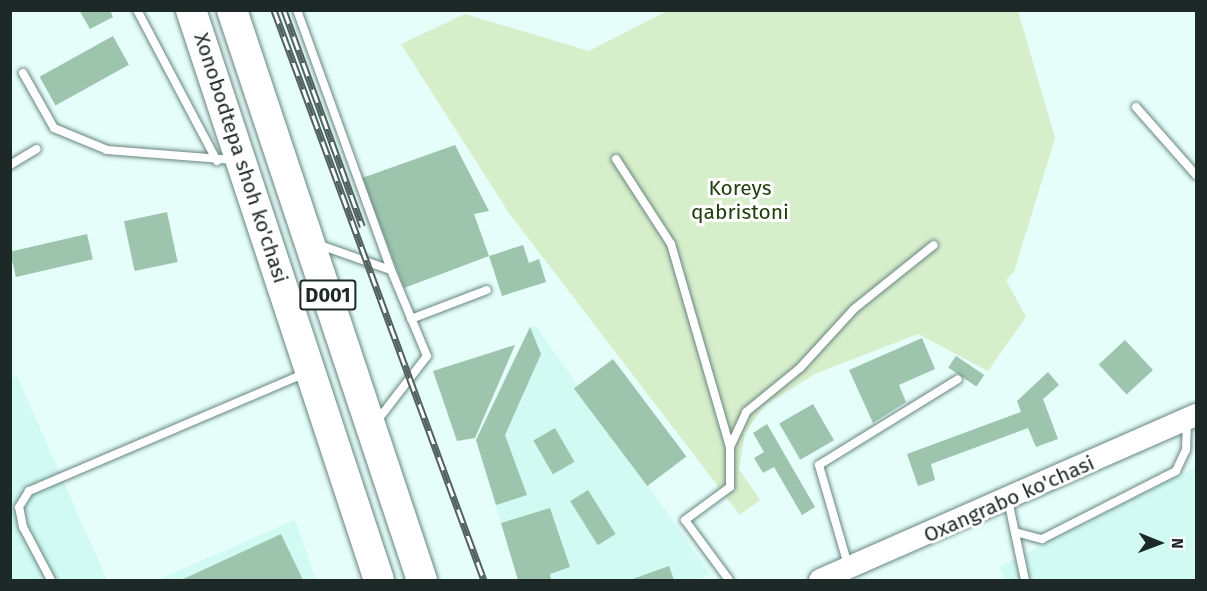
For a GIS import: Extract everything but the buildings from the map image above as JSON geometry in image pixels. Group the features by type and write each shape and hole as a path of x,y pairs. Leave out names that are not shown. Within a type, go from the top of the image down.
{"highway":[{"name":"Xonobodtepa shoh ko'chasi","path":"191,10 229,160 311,371 379,580"},
{"name":"Xonobodtepa shoh ko'chasi","path":"232,10 422,580"}],"main road":[{"name":"Oxangrabo ko'chasi","path":"820,580 1192,418"}],"lane":[{"path":"137,10 229,160"},
{"path":"297,10 391,270 427,356 371,429"},
{"path":"23,73 54,128 107,150 229,160"},
{"path":"1136,107 1197,175"},
{"path":"10,165 37,149"},
{"path":"616,159 671,244 730,447 730,487 685,520 729,580"},
{"path":"310,242 391,270"},
{"path":"730,447 746,412 800,368 854,309 934,245"},
{"path":"411,319 487,290"},
{"path":"51,580 23,528 19,507 28,491 311,371"},
{"path":"849,568 819,465 958,379"},
{"path":"1015,532 1042,539 1176,471 1186,450 1192,418"},
{"path":"1008,500 1025,580"}],"shaded area":[{"path":"536,326 711,575 696,580 518,580 476,440 530,327"},
{"path":"17,376 107,580 11,580 10,379"},
{"path":"1196,467 1196,580 1005,580 1000,567"},
{"path":"295,520 316,580 157,580"}],"green space":[{"name":"Koreys qabristoni","path":"1018,11 1055,138 1014,272 1006,280 1026,317 988,371 918,334 815,374 764,406 745,433 739,469 760,500 740,515 509,213 401,44 465,14 589,51 665,12"}],"railway":[{"path":"274,10 484,580"},
{"path":"284,10 362,226"}]}
